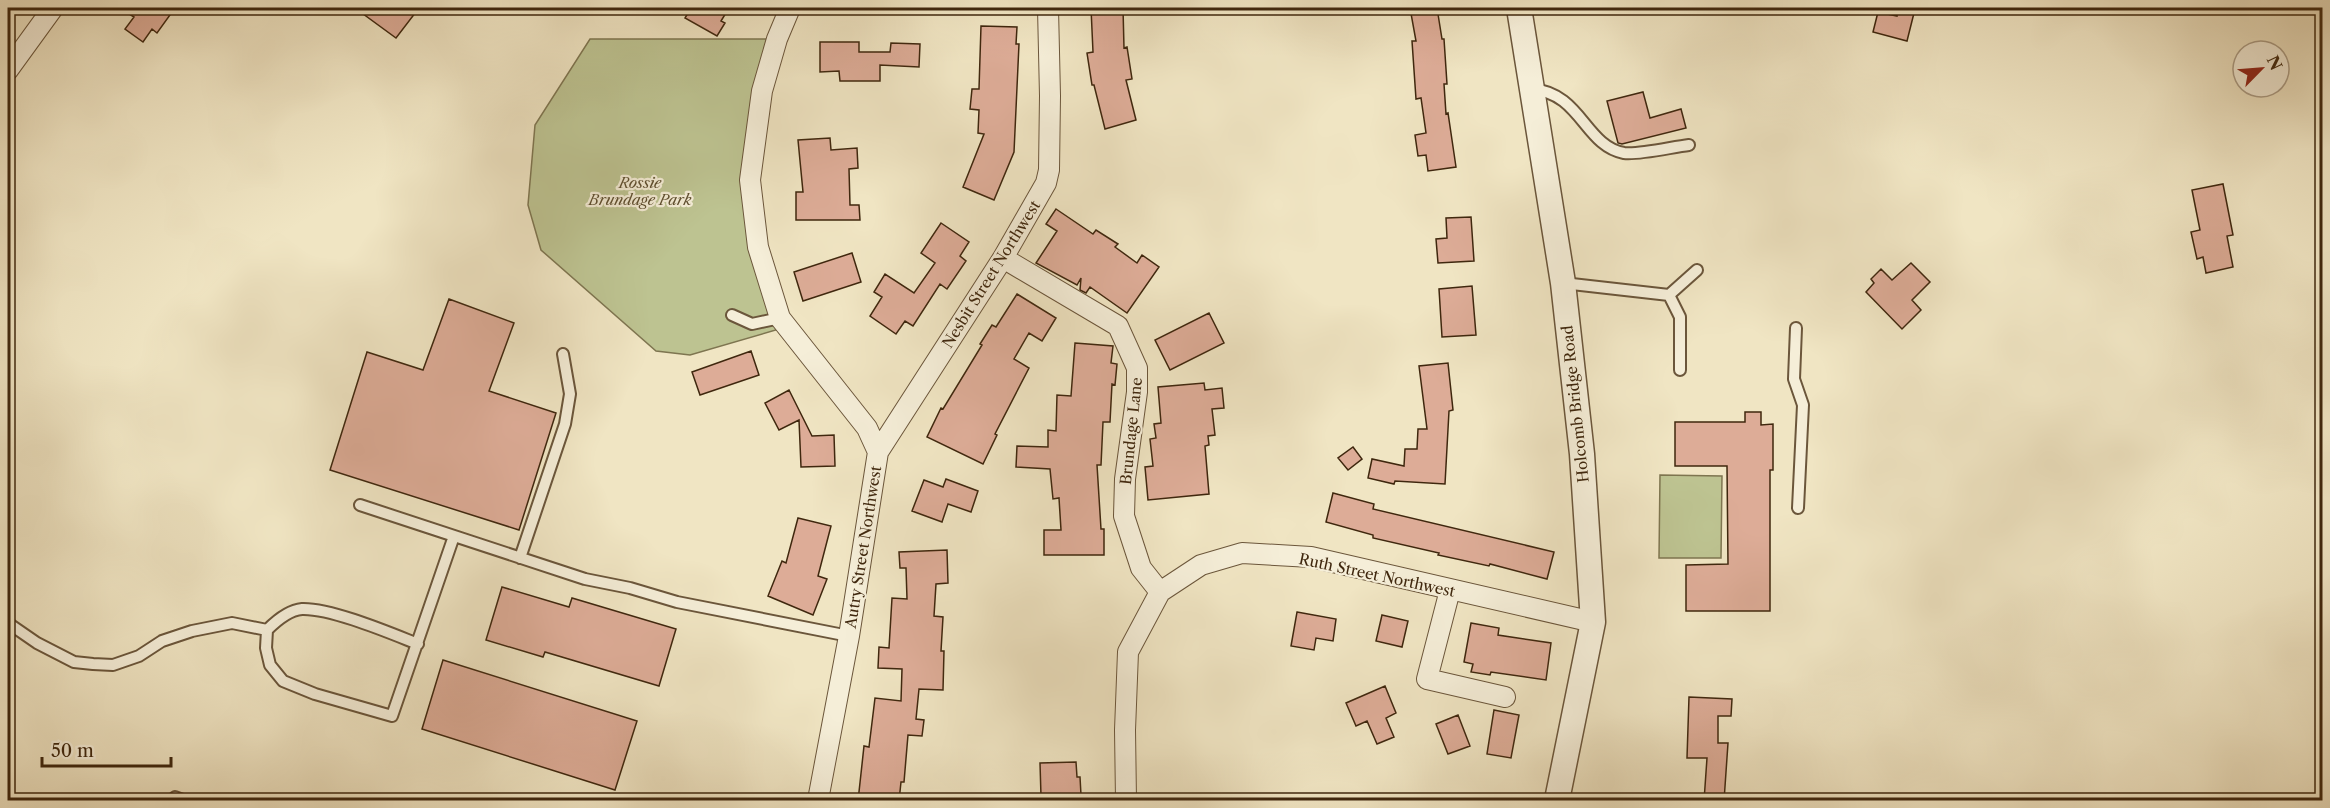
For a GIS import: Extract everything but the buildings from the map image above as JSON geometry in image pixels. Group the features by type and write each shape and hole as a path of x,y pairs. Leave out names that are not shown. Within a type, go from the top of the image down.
{"street":[{"path":"8,70 53,8"},
{"name":"Autry Street Northwest","path":"790,8 777,39 762,91 750,180 758,247 780,318 867,428 878,452 849,636 818,801"},
{"name":"Nesbit Street Northwest","path":"878,452 1003,258 1046,183 1048,171 1048,8"},
{"name":"Holcomb Bridge Road","path":"1519,8 1563,283 1582,454 1593,622 1557,801"},
{"name":"Brundage Lane","path":"1003,258 1118,326 1137,368 1137,392 1125,479 1124,516 1141,568 1160,592"},
{"name":"Ruth Street Northwest","path":"1126,801 1125,730 1128,652 1160,592 1201,565 1242,554 1311,557 1593,622"},
{"path":"1450,590 1427,679 1504,697"}],"lane":[{"path":"1532,89 1546,90 1564,99 1598,139 1613,150 1626,153 1689,145"},
{"path":"1563,283 1669,295 1697,270"},
{"path":"1669,295 1680,317 1680,370"},
{"path":"732,315 752,324 780,318"},
{"path":"1796,328 1794,379 1803,405 1798,508"},
{"path":"520,558 566,424 570,394 563,354"},
{"path":"360,505 585,579 630,588 677,602 849,636"},
{"path":"418,644 323,611 300,609 278,619 267,630 266,648 270,665 283,681 315,694 392,716 418,644 454,536"},
{"path":"8,623 38,643 74,662 113,665 139,656 162,641 192,631 232,623 267,630"}],"green space":[{"name":"Rossie Brundage Park","path":"590,39 777,39 750,180 786,327 690,355 656,351 541,250 528,205 535,125"},
{"path":"1660,475 1722,476 1721,558 1659,558"}]}
